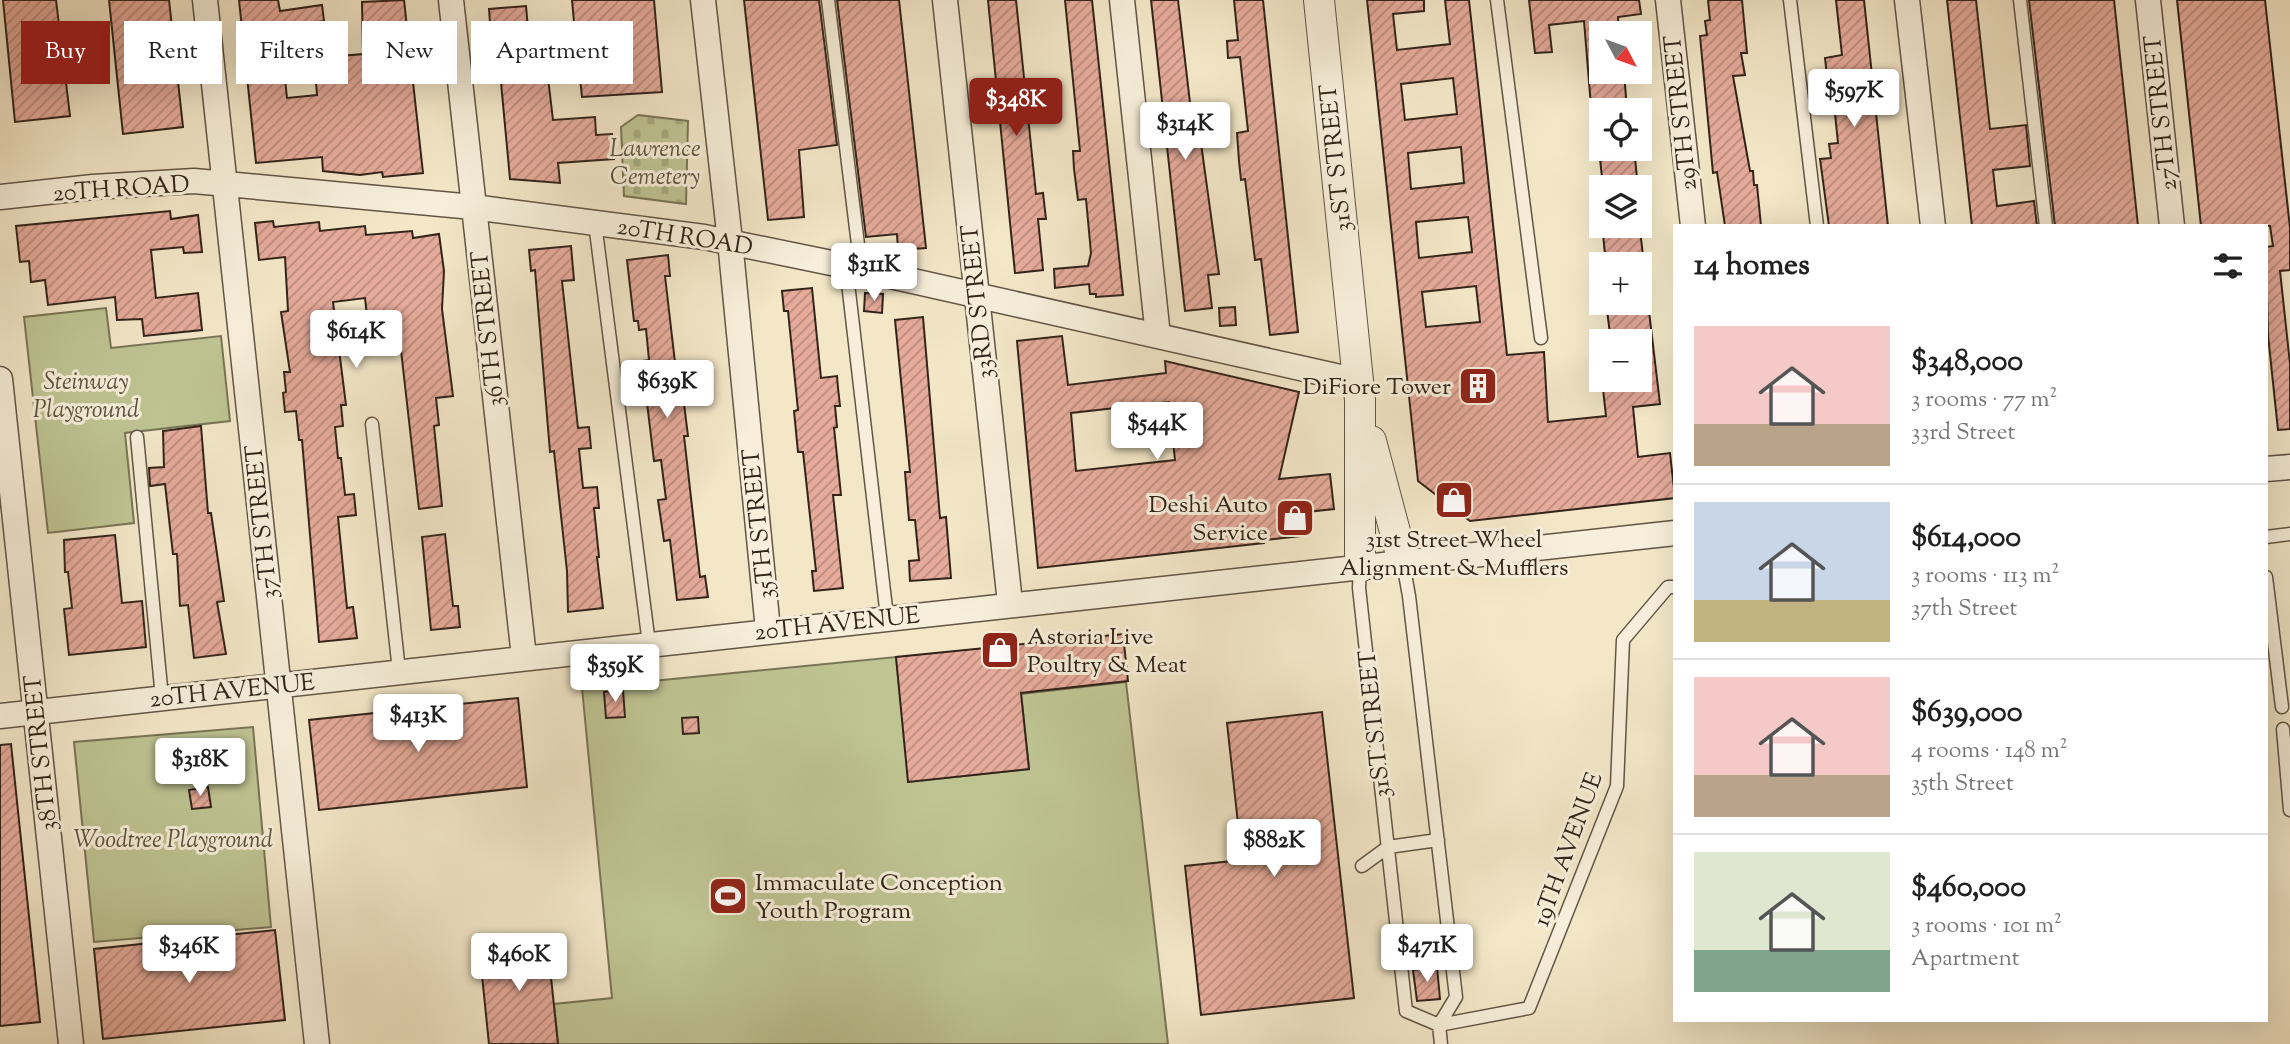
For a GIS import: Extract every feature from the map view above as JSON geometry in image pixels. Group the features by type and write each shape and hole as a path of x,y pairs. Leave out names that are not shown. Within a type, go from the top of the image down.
{"street":[{"name":"37TH STREET","path":"205,0 317,1044"},
{"name":"36TH STREET","path":"450,0 524,657"},
{"name":"35TH STREET","path":"703,0 730,241 768,630"},
{"name":"33RD STREET","path":"944,0 1010,603"},
{"path":"1122,0 1158,336"},
{"name":"31ST STREET","path":"1319,0 1359,391 1360,567"},
{"name":"29TH STREET","path":"1668,0 1693,224"},
{"path":"1907,0 1933,224"},
{"name":"27TH STREET","path":"2148,0 2172,224"},
{"name":"20TH ROAD","path":"0,197 93,187 194,181 473,207 730,241 1158,336 1359,391"},
{"name":"38TH STREET","path":"0,379 71,1044"},
{"name":"31ST STREET","path":"1359,391 1403,562"},
{"path":"2268,469 2290,467"},
{"name":"20TH AVENUE","path":"0,716 1010,603 1673,533"}],"lane":[{"path":"828,0 887,617"},
{"path":"1497,0 1541,338"},
{"path":"1790,0 1817,224"},
{"path":"2020,0 2046,224"},
{"path":"595,223 649,644"},
{"path":"372,425 399,671"},
{"path":"137,437 162,698"},
{"path":"2268,537 2290,534"},
{"name":"31ST STREET","path":"1360,567 1359,588 1406,1011 1439,1025 1456,997 1403,562"},
{"name":"19TH AVENUE","path":"1439,1025 1529,1009 1617,786 1623,640 1668,587 1673,587"},
{"path":"2268,593 2282,707"},
{"path":"2283,729 2290,810"},
{"path":"1362,866 1388,847 1438,840"},
{"path":"1439,1025 1441,1044"}],"green space":[{"name":"Lawrence Cemetery","path":"638,115 688,121 686,204 624,196 621,127"},
{"name":"Steinway Playground","path":"106,308 111,348 221,336 230,421 125,433 134,523 48,533 24,317"},
{"path":"896,657 909,782 1029,769 1021,694 1126,682 1168,1044 558,1044 554,1004 612,998 582,688"},
{"name":"Woodtree Playground","path":"253,727 271,927 94,942 74,742"}],"building":[{"path":"3,0 56,0 59,21 21,21 21,84 66,84 70,116 15,122"},
{"path":"109,0 169,0 171,21 124,21 124,84 178,84 183,127 123,134"},
{"path":"239,0 278,0 280,11 322,5 324,21 241,21"},
{"path":"404,0 406,21 362,21 362,2"},
{"path":"572,0 654,0 662,92 582,97 581,84 633,84 633,21 574,21"},
{"path":"744,0 819,0 837,145 799,150 804,217 768,220"},
{"path":"837,0 899,0 926,248 898,250 897,234 866,237"},
{"path":"988,0 1016,0 1036,194 1043,193 1046,219 1038,219 1043,270 1015,273"},
{"path":"1065,0 1092,0 1123,295 1096,297 1096,294 1090,294 1089,284 1055,288 1054,269 1088,266 1091,253 1086,199 1078,200 1074,169 1073,151 1080,151"},
{"path":"1151,0 1178,0 1194,137 1200,136 1219,274 1208,275 1212,308 1185,311"},
{"path":"1234,0 1263,0 1298,332 1270,335 1261,259 1255,260 1245,179 1241,180 1239,161 1237,133 1248,131 1240,57 1228,58 1227,41 1238,40"},
{"path":"1367,0 1424,0 1424,11 1393,14 1397,50 1450,44 1445,0 1469,0 1507,355 1544,352 1548,422 1606,416 1603,392 1652,392 1652,337 1660,404 1633,407 1638,457 1670,453 1673,498 1470,521 1418,481","holes":["1453,78 1457,114 1405,120 1401,84","1461,147 1464,183 1411,189 1408,153","1468,217 1472,252 1419,258 1416,222","1476,286 1480,322 1426,327 1422,292"]},
{"path":"1529,0 1639,0 1641,14 1618,17 1618,21 1589,21 1589,82 1584,21 1549,25 1552,52 1535,53"},
{"path":"1708,0 1742,0 1747,53 1741,53 1745,75 1733,76 1750,171 1753,171 1754,185 1757,185 1761,224 1725,224 1717,172 1713,173 1700,36 1707,35 1705,21 1710,20"},
{"path":"1836,0 1864,0 1888,224 1829,224 1820,159 1831,158 1829,144 1838,143 1832,84 1828,85 1825,58 1842,55"},
{"path":"1947,0 1976,0 1990,129 2026,125 2030,166 1993,170 1997,206 2034,201 2037,224 1972,224"},
{"path":"2029,0 2114,0 2138,224 2055,224"},
{"path":"2177,0 2265,0 2290,228 2290,270 2280,271 2290,364 2290,429 2278,430 2268,335 2268,247 2273,246 2270,226 2201,224"},
{"path":"526,6 527,21 490,21 489,9"},
{"path":"362,54 362,84 413,84 423,173 383,177 382,172 360,175 323,171 322,157 256,163 248,84 286,84 287,98 317,95 316,84 348,84 348,55"},
{"path":"501,84 549,84 553,120 595,117 596,135 612,134 614,159 558,163 560,183 510,179"},
{"path":"1589,84 1625,84 1626,98 1590,98"},
{"path":"1600,161 1635,161 1637,175 1602,175"},
{"path":"170,211 171,219 198,215 202,252 184,253 183,247 151,250 156,298 198,293 202,330 144,336 142,319 117,320 115,297 48,305 45,280 31,282 29,261 20,262 16,226"},
{"path":"273,221 274,227 319,222 320,231 365,226 366,235 412,231 413,238 439,234 444,271 442,309 453,396 436,398 439,425 434,426 442,506 419,509 397,315 367,316 365,298 333,302 346,405 341,405 343,426 335,427 338,458 341,458 345,495 354,494 356,515 338,517 347,608 353,607 357,638 319,642 302,440 299,440 296,411 285,412 283,393 286,392 284,372 290,372 281,312 288,311 285,257 259,260 255,223"},
{"path":"1603,238 1641,238 1643,252 1605,252"},
{"path":"571,246 574,280 562,281 578,428 589,427 591,448 579,449 583,488 597,487 599,508 594,508 603,608 568,612 567,571 554,451 550,452 535,270 531,271 529,250"},
{"path":"668,255 670,276 665,276 679,397 683,396 688,436 684,436 700,577 705,576 708,597 677,600 670,540 664,541 658,500 666,499 661,460 654,461 642,361 649,360 646,329 639,330 638,321 634,321 627,260"},
{"path":"812,288 821,378 837,376 840,406 835,406 837,427 834,428 841,495 833,495 843,588 814,591 812,571 816,571 803,452 798,452 794,411 798,410 788,311 784,311 782,291"},
{"path":"865,293 883,294 882,313 864,311"},
{"path":"1235,307 1236,325 1220,326 1219,308"},
{"path":"1608,315 1649,315 1651,329 1609,329"},
{"path":"923,317 940,518 946,517 951,578 910,581 909,561 919,560 915,520 909,520 905,472 910,472 895,320"},
{"path":"1062,336 1068,385 1166,373 1165,361 1299,392 1279,479 1330,474 1334,509 1297,513 1300,536 1265,540 1264,543 1038,568 1017,341","holes":["1169,402 1175,460 1076,471 1071,413"]},
{"path":"201,426 208,513 211,513 224,601 217,602 226,654 194,658 188,605 180,606 177,554 173,554 165,484 150,486 149,468 164,467 163,431"},
{"path":"445,534 453,606 458,606 460,627 431,630 422,537"},
{"path":"115,535 122,603 142,601 146,647 69,655 64,609 72,608 68,572 65,572 64,540"},
{"path":"1123,634 1128,681 1021,693 1029,769 908,782 896,657"},
{"path":"623,690 625,717 606,718 604,692"},
{"path":"518,698 527,787 319,810 309,720"},
{"path":"1322,712 1354,998 1201,1015 1185,866 1242,860 1227,723"},
{"path":"698,717 699,733 683,734 682,718"},
{"path":"11,744 40,1022 0,1026 0,745"},
{"path":"208,787 211,807 192,809 189,790"},
{"path":"275,930 285,1020 103,1039 94,949"},
{"path":"547,939 558,1044 489,1044 479,946"},
{"path":"1437,967 1440,999 1417,1001 1413,970"}],"place":[{"name":"DiFiore Tower","path":"1478,386"},
{"name":"31st Street Wheel Alignment & Mufflers","path":"1454,500"},
{"name":"Deshi Auto Service","path":"1295,518"},
{"name":"Astoria Live Poultry & Meat","path":"1000,650"},
{"name":"Immaculate Conception Youth Program","path":"728,896"}]}
